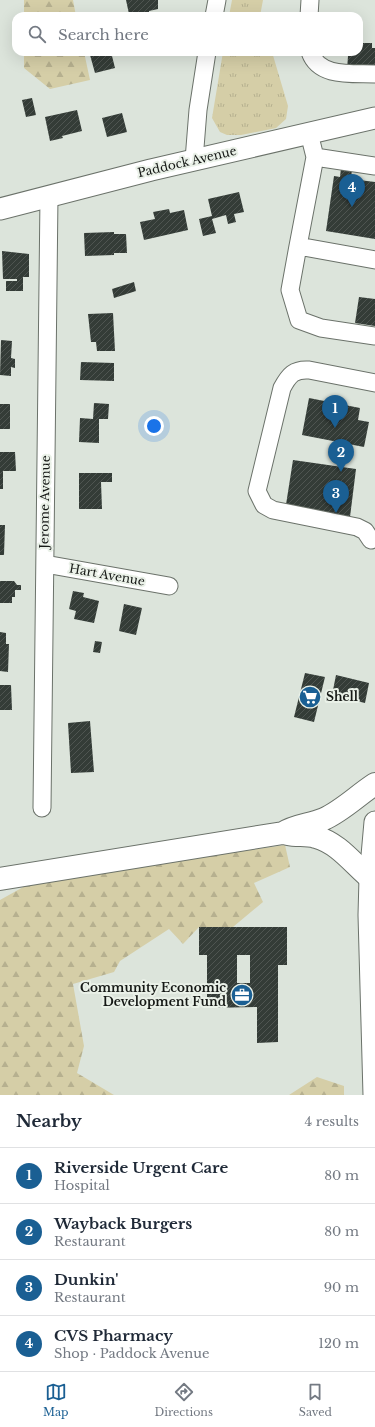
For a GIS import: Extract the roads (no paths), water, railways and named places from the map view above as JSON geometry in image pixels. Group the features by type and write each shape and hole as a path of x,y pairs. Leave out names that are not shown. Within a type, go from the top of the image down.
{"highway":[{"path":"0,879 283,833 292,828 316,822 330,816 375,784"},
{"path":"283,833 313,836 329,842 342,851 372,880"}],"main road":[{"name":"Paddock Avenue","path":"0,208 194,160 375,118"},
{"path":"374,1095 369,948 375,822"}],"street":[{"path":"215,12 217,0"},
{"path":"309,12 310,0"},
{"path":"194,160 198,110 207,56"},
{"path":"312,56 316,64 323,69 334,72 375,74"},
{"path":"309,133 316,157 290,290 299,320 321,328 375,336"},
{"path":"316,157 375,166"},
{"name":"Jerome Avenue","path":"42,808 49,196"},
{"path":"298,246 375,260"},
{"path":"371,540 365,531 357,527 273,510 264,505 257,492 282,388 288,377 293,372 302,369 375,383"},
{"name":"Hart Avenue","path":"44,564 169,586"}],"place":[{"name":"CVS Pharmacy","path":"352,207"},
{"name":"Riverside Urgent Care","path":"335,428"},
{"name":"Wayback Burgers","path":"341,472"},
{"name":"Dunkin'","path":"336,513"},
{"name":"Shell","path":"310,697"},
{"name":"Community Economic Development Fund","path":"242,995"}]}
